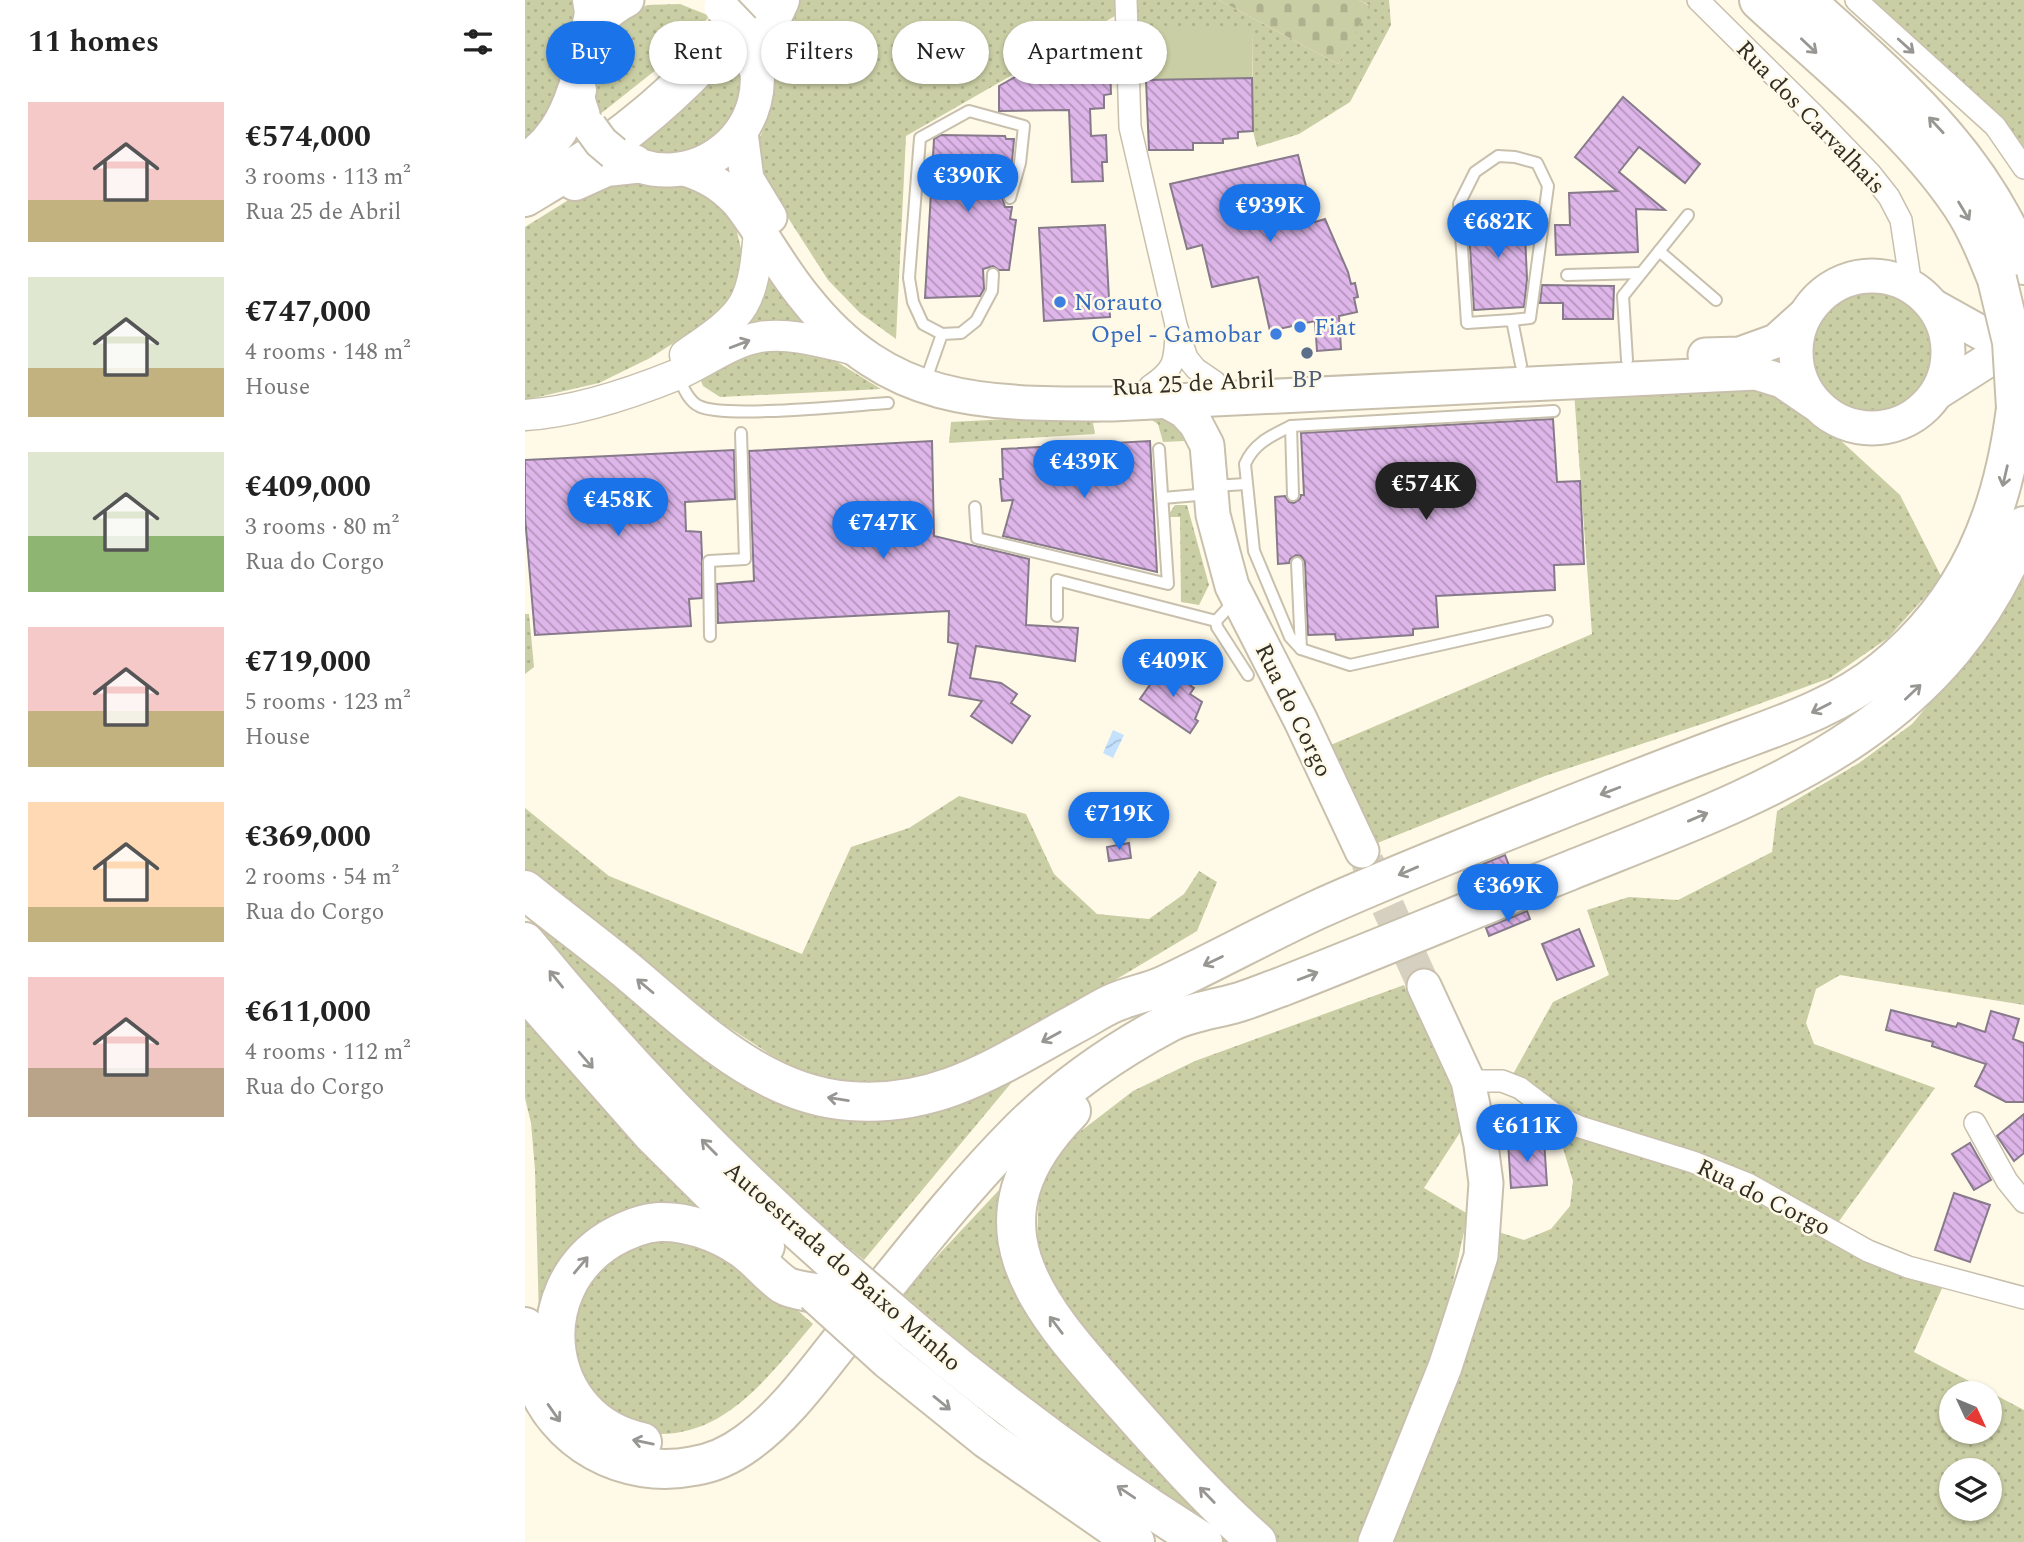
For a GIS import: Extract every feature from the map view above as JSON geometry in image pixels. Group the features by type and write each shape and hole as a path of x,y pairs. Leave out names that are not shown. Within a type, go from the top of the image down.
{"highway":[{"path":"757,66 767,28 780,0"},
{"path":"1759,0 1892,125 1936,171 1963,208 1982,241 2010,272"},
{"path":"525,890 715,1043 778,1082 810,1094 844,1101 880,1103 919,1098 957,1087 1112,1003 1157,989 1318,910 1607,791 1816,711 1880,673 1910,647 1960,586 1995,512 2005,476 2016,408 2010,230 1992,198 1953,144 1908,96 1805,0"},
{"path":"525,180 578,145 671,72 733,7"},
{"path":"525,197 578,165 636,123 684,82 733,7"},
{"path":"525,163 555,138 569,114 577,90"},
{"path":"525,210 583,176 624,159"},
{"path":"525,1327 533,1375 543,1397 556,1418 573,1437 594,1452 618,1462 654,1469 695,1466 720,1459 744,1446 787,1406 948,1211 1020,1130 1048,1104 1175,1019 1244,1001 1426,930 1706,814 1771,785 1860,735 1901,704 1935,671 1963,638 2007,566 2024,526"},
{"name":"Autoestrada do Baixo Minho","path":"525,942 603,1034 675,1112 764,1200 889,1360 1009,1455 1135,1542"},
{"path":"823,1277 786,1287 740,1247 688,1224 658,1222 623,1231 597,1247 577,1268 563,1291 554,1351 561,1375 572,1396 586,1412 629,1439 658,1445 684,1443 710,1436 733,1423 778,1382 1003,1114 1034,1084 1121,1020 1157,989"},
{"name":"Autoestrada do Baixo Minho","path":"525,990 652,1133 823,1277 914,1331 1028,1423 1122,1490 1203,1542"},
{"path":"1244,1001 1107,1082 1058,1124 1039,1149 1024,1179 1018,1208 1017,1237 1023,1267 1035,1294 1069,1342 1189,1477 1257,1542"}],"main road":[{"path":"588,0 588,21"},
{"path":"599,21 616,5 627,0"},
{"path":"577,84 581,109 590,127 601,142 624,159 650,169 685,169 706,162 725,150 741,133 752,112 758,89 757,66 751,43 733,7"},
{"name":"Rua 25 de Abril","path":"741,133 747,179 817,288 866,339 899,360 964,380 1027,388 1158,393"},
{"name":"Rua 25 de Abril","path":"685,169 706,176 726,190 759,231 804,298 856,350 890,373 922,386 960,396 1024,404 1227,390 1756,373 1782,381 1814,403"},
{"name":"Rua 25 de Abril","path":"632,390 717,332 743,305 756,267 759,231"},
{"path":"2024,338 1994,340 1888,277 1864,276 1841,282 1821,295 1805,314 1797,336 1795,360 1801,383 1814,403 1832,419 1855,427 1879,429 1902,423 1922,410 1938,391 1993,357 2024,355"},
{"path":"1922,296 1944,326 1948,348 1946,370 1938,391"},
{"name":"Rua 25 de Abril","path":"1227,390 1521,366 1740,354 1776,341 1805,314"},
{"name":"Rua 25 de Abril","path":"525,415 553,413 632,390 677,374 759,337 795,337 856,350"},
{"name":"Rua do Corgo","path":"1207,445 1224,408 1227,390"},
{"name":"Rua do Corgo","path":"1158,393 1184,411 1196,424 1207,445 1213,515 1232,586 1301,721 1362,851"},
{"path":"1375,1542 1445,1367 1482,1256 1486,1183 1468,1081 1424,986"}],"street":[{"path":"1126,0 1129,127 1176,325 1187,358 1196,369 1227,390"},
{"name":"Rua dos Carvalhais","path":"1698,0 1813,114 1870,173 1889,197 1901,220 1922,296"},
{"path":"1856,0 1995,126 2024,168"},
{"path":"1158,393 1164,376 1175,361 1176,325"},
{"name":"Rua do Corgo","path":"1468,1081 1502,1081 1520,1088 1558,1117 1580,1127 1693,1162 1748,1184 1868,1251 1908,1267 2024,1298"},
{"path":"1975,1123 2007,1181 2024,1202"}],"lane":[{"path":"993,274 992,291 976,321 961,333 942,334 923,324 913,302 909,278 920,138 969,111 1024,126 1020,163 1010,198"},
{"path":"1498,156 1537,163 1548,186 1530,318 1512,320 1467,323 1459,204 1475,172 1498,156"},
{"path":"1627,360 1623,296 1688,215"},
{"path":"1659,251 1716,300"},
{"path":"1566,275 1641,273"},
{"path":"1512,320 1521,366"},
{"path":"929,371 942,334"},
{"path":"677,374 688,397 697,406 711,410 750,411 888,403"},
{"path":"1548,621 1350,664 1301,649 1290,637 1254,551 1245,464 1250,453 1262,442 1291,426 1554,411"},
{"path":"1291,426 1293,495"},
{"path":"711,636 709,561 745,559 741,433"},
{"path":"975,507 977,538 1168,584 1159,449"},
{"path":"1163,498 1246,484"},
{"path":"1297,563 1301,649"},
{"path":"1057,616 1057,580 1216,621"},
{"path":"1216,621 1232,600 1232,586"},
{"path":"1216,621 1222,636 1248,675"}],"green space":[{"path":"525,0 578,0 574,21 546,21 546,84 558,84 553,112 525,147"},
{"path":"791,0 1120,0 1122,12 1106,21 1003,21 1003,80 906,136 896,339 860,313 828,280 767,185 757,162 757,145 769,115 775,84 878,84 878,21 783,21"},
{"path":"1135,0 1219,0 1338,64 1369,5 1359,0 1389,0 1391,25 1350,102 1299,134 1257,147 1253,131 1252,28 1167,29 1167,21 1134,21"},
{"path":"1219,0 1359,0 1370,6 1338,64"},
{"path":"1870,0 2024,0 2024,152"},
{"path":"680,4 710,16 705,21 649,21 649,75 599,115 591,84 635,84 635,21 617,21 647,5"},
{"path":"1167,28 1252,28 1252,78 1167,80"},
{"path":"688,84 741,84 736,109 716,136 686,152 652,154 625,140"},
{"path":"613,178 645,184 699,188 725,208 736,228 744,261 736,292 710,320 650,358 599,383 525,400 525,227 599,181"},
{"path":"766,270 805,327 732,333"},
{"path":"1871,289 1895,294 1916,308 1930,329 1935,353 1930,377 1916,398 1895,412 1871,417 1847,412 1826,398 1812,377 1807,353 1812,329 1826,308 1847,294"},
{"path":"784,348 829,357 881,389 720,397 703,386 699,376 742,356"},
{"path":"1754,387 1780,396 1800,414 1838,438 1900,495 1942,578 1888,638 1830,678 1545,776 1370,846 1326,747 1592,634 1574,392"},
{"path":"1124,413 1161,416 1176,425 1184,441 1163,442 1158,424 1147,417 1093,423 1095,434 949,443 951,422"},
{"path":"1175,505 1187,505 1209,585 1199,605 1181,602 1180,517 1167,517"},
{"path":"2024,568 2024,1005 1840,975 1816,989 1806,1023 1814,1044 1935,1088 1837,1224 1563,1113 1512,1076 1553,1002 1609,975 1587,910 1629,897 1678,900 1772,852 1777,811 1859,763 1912,724 1981,642"},
{"path":"525,614 529,614 534,667 525,674"},
{"path":"959,796 1026,814 1054,874 1097,914 1149,919 1184,894 1199,871 1217,882 1197,931 1075,1004 942,1074 885,1089 802,1075 725,1025 525,871 525,808 609,876 802,954 851,847 909,828"},
{"path":"525,911 786,1103 1008,1079 1012,1082 864,1260 772,1180 685,1094"},
{"path":"1404,985 1452,1089 1461,1131 1424,1188 1468,1214 1442,1331 1358,1542 1277,1542 1261,1529 1065,1313 1037,1244 1039,1189 1064,1144 1133,1091 1195,1061"},
{"path":"525,1020 629,1137 706,1214 679,1209 539,1317 535,1170 531,1123 525,1098"},
{"path":"1556,1125 1705,1174 1943,1286 1914,1352 1969,1381 1939,1381 1939,1444 2002,1444 2002,1398 2024,1410 2024,1542 1390,1542 1492,1230 1524,1240 1551,1229 1570,1206 1573,1181"},
{"path":"1014,1174 1005,1218 1235,1542 1223,1542 1108,1462 1021,1394 904,1295"},
{"path":"697,1238 770,1286 813,1324 764,1380 727,1413 682,1432 657,1434 638,1431 615,1417 570,1369 568,1304 626,1241"}],"water":[{"path":"1113,730 1124,735 1113,758 1103,753"}],"building":[{"path":"1252,78 1253,131 1238,132 1238,138 1223,139 1223,143 1193,143 1193,150 1149,150 1146,84 1167,84 1167,80"},
{"path":"1003,84 1111,84 1111,94 1104,95 1104,108 1090,109 1091,136 1106,135 1107,162 1102,162 1103,181 1072,182 1069,110 999,111 999,86"},
{"path":"1623,97 1700,164 1685,183 1639,147 1619,172 1665,210 1636,209 1638,252 1556,255 1555,225 1570,225 1569,193 1617,191 1575,157"},
{"path":"941,135 1005,136 1006,139 1014,139 1012,161 1002,197 1005,207 1012,207 1010,219 1016,220 1009,270 999,270 993,266 983,269 984,289 980,296 925,298 934,139"},
{"path":"1298,155 1315,222 1325,219 1351,284 1355,283 1357,312 1339,316 1341,349 1317,351 1315,321 1270,331 1258,277 1212,287 1202,245 1187,249 1170,184"},
{"path":"1524,212 1527,279 1524,307 1474,310 1468,215"},
{"path":"1105,225 1110,317 1044,321 1039,228"},
{"path":"1542,285 1614,286 1613,319 1563,319 1563,303 1540,303"},
{"path":"1553,419 1557,482 1580,481 1584,564 1554,565 1555,590 1436,596 1438,627 1413,629 1413,635 1336,640 1335,634 1308,635 1305,562 1301,556 1296,555 1289,563 1278,564 1275,497 1285,496 1289,502 1294,503 1304,495 1301,433"},
{"path":"932,441 934,536 1029,559 1026,625 1078,628 1075,661 976,646 970,678 1001,683 1017,694 1011,703 1030,716 1012,743 971,716 982,701 949,695 958,644 948,642 949,611 718,623 717,584 754,581 749,451"},
{"path":"1150,441 1157,572 1003,536 1013,500 1002,501 1002,449"},
{"path":"734,450 735,499 685,502 686,531 701,532 702,598 689,599 691,626 535,635 525,517 525,460"},
{"path":"1163,666 1194,688 1190,694 1202,702 1195,719 1198,721 1190,733 1140,699"},
{"path":"1129,843 1131,858 1109,861 1107,847"},
{"path":"1505,855 1511,871 1470,887 1464,872"},
{"path":"1527,911 1530,919 1489,936 1486,928"},
{"path":"1579,929 1594,966 1557,980 1542,944"},
{"path":"1891,1010 1956,1027 1958,1023 1985,1032 1991,1011 2019,1019 2013,1039 2024,1043 2024,1102 2006,1102 1975,1086 1986,1064 1932,1046 1933,1042 1886,1030"},
{"path":"2024,1114 2024,1153 2014,1161 1997,1136"},
{"path":"1544,1140 1547,1185 1511,1188 1508,1142"},
{"path":"1970,1143 1991,1180 1974,1190 1952,1154"},
{"path":"1954,1193 1990,1205 1970,1262 1935,1250"}],"tunnel":[{"path":"1367,861 1424,986"}],"place":[{"name":"Norauto","path":"1060,302"},
{"name":"Fiat","path":"1300,327"},
{"name":"Opel - Gamobar","path":"1276,334"},
{"name":"BP","path":"1307,353"}]}
